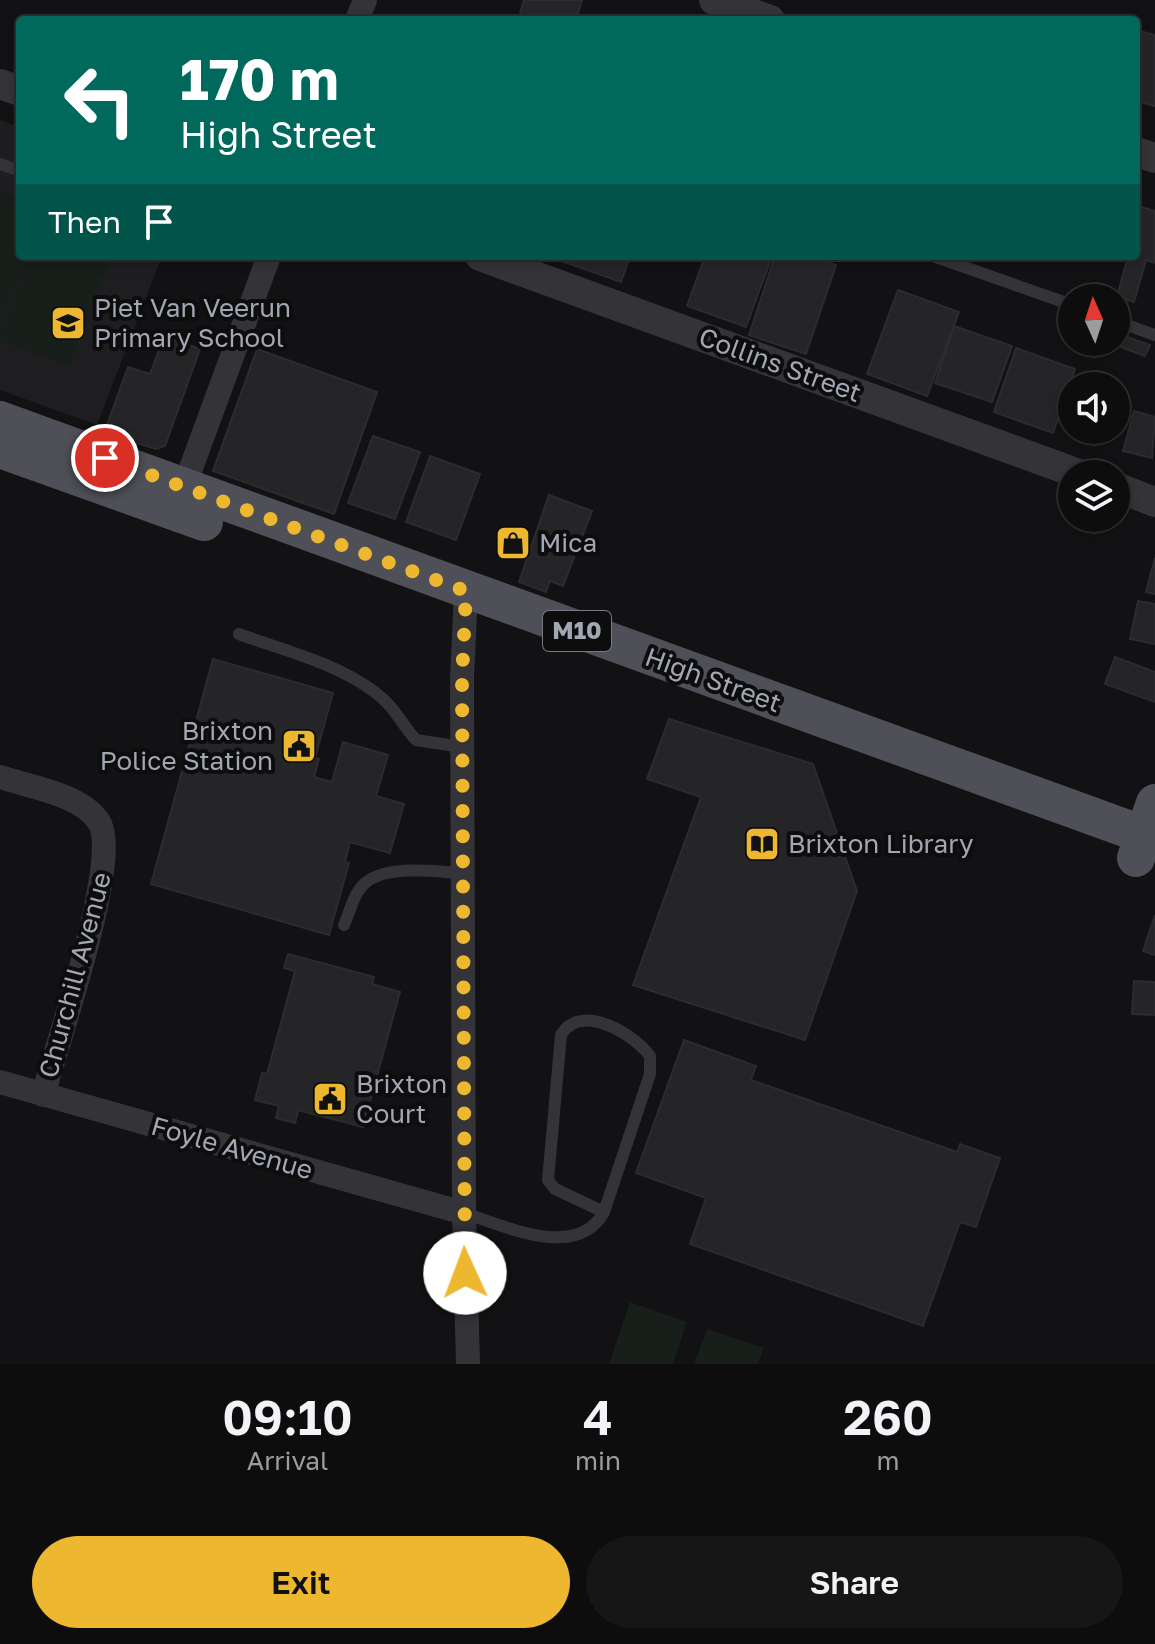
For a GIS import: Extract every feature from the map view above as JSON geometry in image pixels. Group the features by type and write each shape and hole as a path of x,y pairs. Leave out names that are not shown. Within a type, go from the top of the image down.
{"main road":[{"name":"High Street","path":"0,420 180,499 464,604 1149,840"},
{"name":"High Street","path":"0,449 180,499"}],"street":[{"path":"714,0 759,16"},
{"path":"180,499 268,260"},
{"name":"Collins Street","path":"491,260 1058,466"},
{"path":"1130,492 1155,502"},
{"path":"464,604 462,873 468,1364"},
{"name":"Churchill Avenue","path":"0,777 74,802 90,811 105,837 102,886 43,1095"},
{"name":"Foyle Avenue","path":"0,1082 464,1213"}],"lane":[{"path":"944,260 1058,300"},
{"path":"1130,326 1155,335"},
{"path":"239,634 335,669 376,693 398,713 416,740 462,747"},
{"path":"344,925 359,888 375,877 388,873 462,873"},
{"path":"464,1213 565,1238 583,1235 596,1227 604,1212 650,1074 650,1056 628,1034 590,1021 577,1021 566,1025 561,1035 548,1180 555,1189 604,1212"}],"shaded area":[{"name":"Piet Van Veerun Primary School","path":"0,120 16,126 16,260 160,260 97,425 0,390"},
{"path":"0,192 16,198 16,260 25,260 0,326"},
{"path":"27,260 109,260 69,366 0,341 0,331"},
{"path":"630,1302 687,1322 673,1364 609,1364"},
{"path":"707,1329 764,1348 758,1364 694,1364"}],"building":[{"path":"524,0 582,0 577,16 519,16"},
{"path":"1140,31 1155,35 1155,106 1140,102"},
{"path":"1142,207 1155,211 1155,263 1146,260 1134,302 1130,301 1130,284 1120,284 1127,260 1140,260"},
{"path":"565,260 629,260 621,282"},
{"path":"704,260 771,260 746,327 687,306"},
{"path":"774,260 822,260 836,265 806,354 749,335"},
{"path":"898,290 959,312 927,396 867,374"},
{"path":"954,326 1012,346 992,402 935,383"},
{"path":"164,336 200,349 165,446 156,449 104,433 128,367 150,374"},
{"path":"1130,338 1150,345 1145,356 1130,350"},
{"path":"1016,348 1075,369 1074,372 1058,372 1058,418 1053,433 994,412"},
{"path":"257,349 377,392 334,514 213,471"},
{"path":"1134,411 1155,417 1152,458 1123,451 1125,444 1130,444"},
{"path":"373,436 420,452 395,519 348,503"},
{"path":"430,456 480,474 456,540 406,522"},
{"path":"549,495 592,511 563,586 550,581 546,592 519,582"},
{"path":"1155,558 1155,594 1146,592"},
{"path":"1138,601 1155,604 1155,644 1130,639"},
{"path":"1115,657 1155,672 1155,702 1105,684"},
{"path":"213,659 333,693 315,758 319,759 314,777 332,782 343,742 388,755 376,796 404,804 390,853 350,842 345,862 349,863 329,935 151,884"},
{"name":"Brixton Library","path":"669,719 813,764 857,891 805,1040 633,985 701,797 647,779"},
{"path":"1155,915 1155,955 1143,951"},
{"path":"288,954 374,977 372,984 400,992 363,1127 298,1110 295,1123 276,1118 279,1106 255,1100 262,1073 267,1074 295,971 284,968"},
{"path":"1134,981 1155,982 1155,1015 1132,1014"},
{"path":"684,1040 756,1066 751,1080 957,1152 960,1144 1000,1158 976,1227 960,1222 923,1326 690,1244 706,1198 636,1173"}],"place":[{"name":"Piet Van Veerun Primary School","path":"68,323"},
{"name":"Mica","path":"513,543"},
{"name":"Brixton Police Station","path":"299,746"},
{"name":"Brixton Library","path":"762,844"},
{"name":"Brixton Court","path":"330,1099"}],"route":[{"path":"105,458 466,591 462,679 465,1273"}]}
